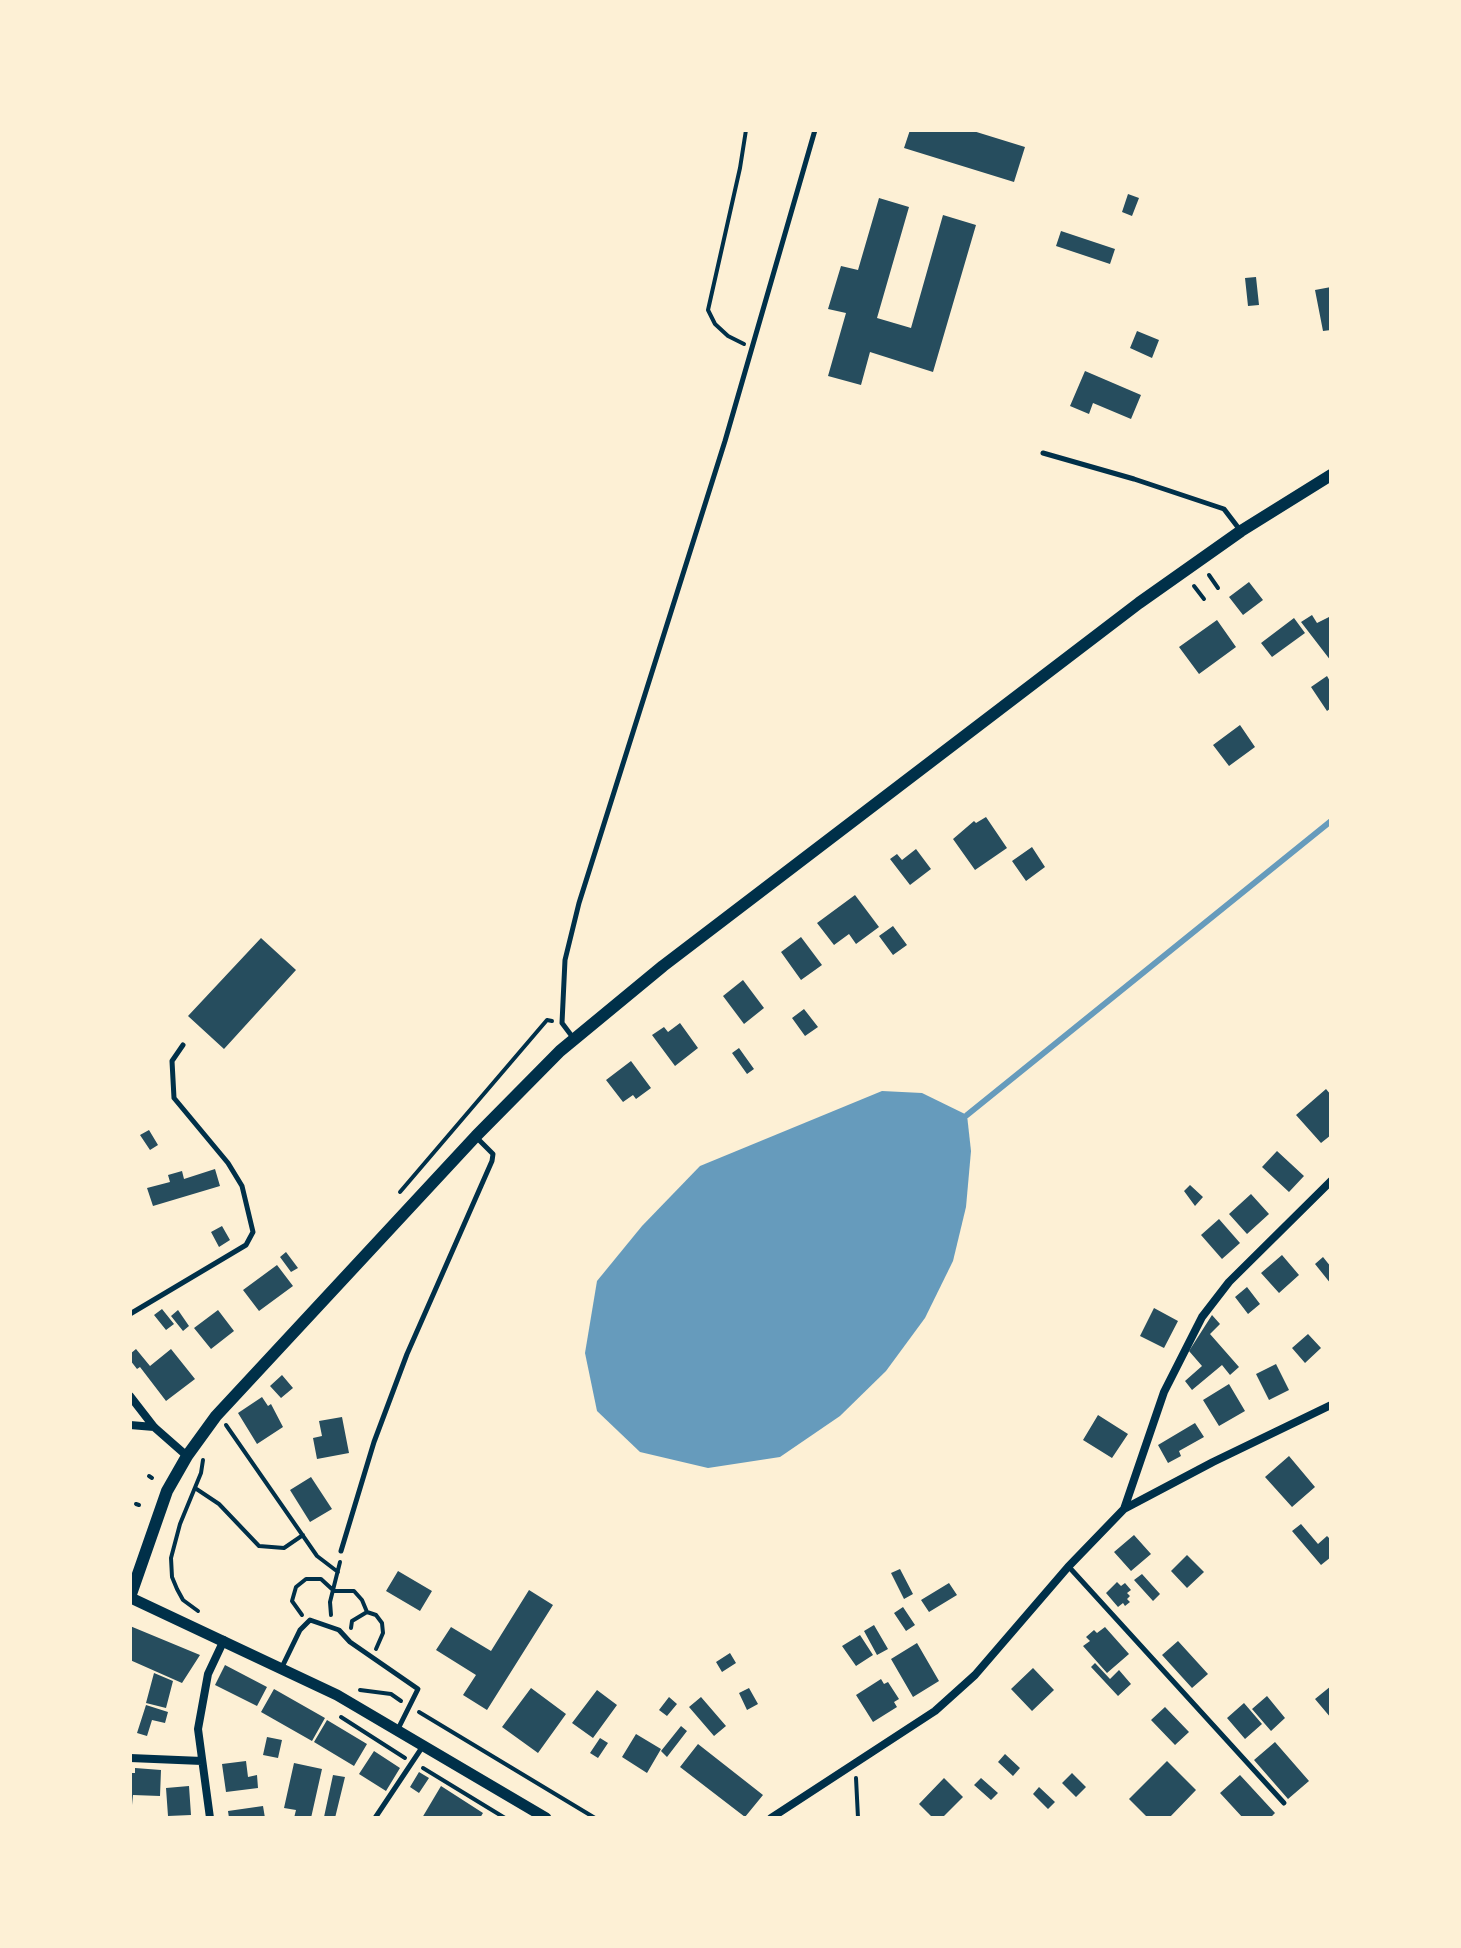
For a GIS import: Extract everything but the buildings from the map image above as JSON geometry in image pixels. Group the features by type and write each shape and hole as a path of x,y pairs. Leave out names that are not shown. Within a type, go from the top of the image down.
{"main road":[{"path":"130,1598 160,1508 187,1456 229,1401 476,1136 574,1039 663,966 1139,603 1241,531 1331,475"}],"street":[{"path":"1124,1509 1164,1392 1202,1317 1229,1282 1331,1181"},
{"path":"130,1396 154,1427 187,1456"},
{"path":"771,1818 935,1711 975,1675 1068,1567 1124,1509 1331,1405"},
{"path":"130,1425 154,1427"},
{"path":"130,1598 282,1667 398,1730 546,1818"},
{"path":"210,1818 198,1729 208,1674 224,1640"},
{"path":"130,1758 202,1761"}],"lane":[{"path":"574,1039 562,1023 565,960 579,903 753,348 815,130"},
{"path":"1043,453 1224,509 1241,531"},
{"path":"130,1314 246,1245 253,1232 242,1186 228,1163 174,1098 172,1061 183,1045"},
{"path":"341,1551 374,1442 407,1354 492,1161 493,1154 476,1136"},
{"path":"1068,1567 1284,1803"},
{"path":"282,1667 300,1630 310,1620 339,1630 350,1642 418,1689 398,1730"},
{"path":"375,1818 424,1745"}],"path":[{"path":"746,130 708,310 715,324 728,336 753,348"},
{"path":"1209,575 1218,588"},
{"path":"1194,586 1204,599"},
{"path":"394,1199 547,1020 562,1023"},
{"path":"226,1425 317,1556 338,1572"},
{"path":"183,1600 172,1577 171,1558 180,1524 204,1462"},
{"path":"195,1488 219,1504 259,1546 284,1548 303,1535"},
{"path":"173,1521 180,1524"},
{"path":"327,1624 332,1612 330,1602 341,1551"},
{"path":"310,1620 298,1613 292,1601 296,1587 306,1579 321,1579 334,1591 354,1591 367,1612 376,1615 382,1623 383,1633 372,1656"},
{"path":"350,1642 352,1621 367,1612"},
{"path":"350,1685 362,1691 391,1694 595,1818"},
{"path":"412,1762 505,1818"},
{"path":"855,1764 858,1818"}],"water":[{"path":"882,1091 922,1093 967,1115 971,1151 966,1207 953,1261 925,1318 886,1371 840,1416 780,1457 708,1468 640,1452 597,1411 585,1353 597,1281 642,1226 700,1166"}],"waterway":[{"path":"967,1115 1331,821"}]}
